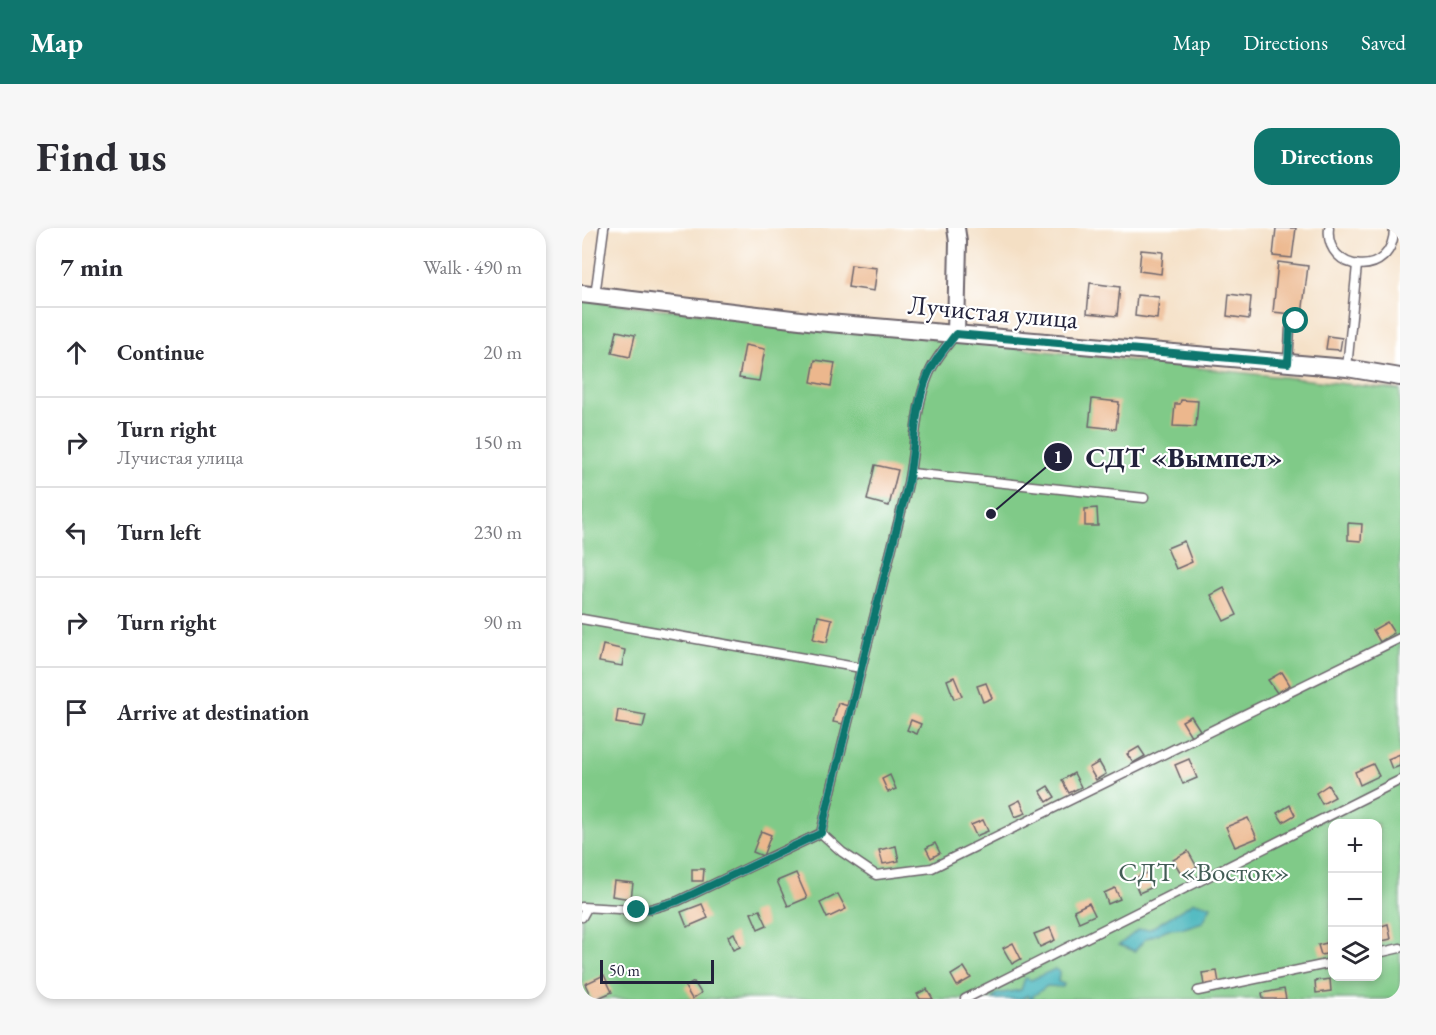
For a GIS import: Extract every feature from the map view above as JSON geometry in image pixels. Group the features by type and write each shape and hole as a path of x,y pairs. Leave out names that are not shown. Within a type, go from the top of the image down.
{"street":[{"path":"956,228 958,242 956,334"},
{"name":"Лучистая улица","path":"588,295 817,322 1347,368 1400,376"}],"lane":[{"path":"588,295 604,228"},
{"path":"1329,228 1328,236 1331,247 1342,259 1358,266 1371,264 1382,258 1392,245 1394,228"},
{"path":"1347,368 1358,266"},
{"path":"1288,363 1290,329 1296,321"},
{"path":"821,833 911,473 920,400 934,363 956,334"},
{"path":"911,473 1144,498"},
{"path":"582,619 861,668"},
{"path":"821,833 842,852 876,875 932,868 1400,638"},
{"path":"965,999 1400,780"},
{"path":"582,917 584,907 637,910 662,907 821,833"},
{"path":"1382,952 1400,948"},
{"path":"1198,991 1328,964"}],"green space":[{"name":"СДТ «Восток»","path":"582,300 1400,390 1400,999 582,999"}],"water":[{"path":"1194,902 1211,906 1203,922 1184,928 1168,929 1145,939 1135,951 1119,945 1138,930 1150,929"},
{"path":"1055,969 1059,972 1058,982 1064,984 1063,987 1047,986 1033,996 1033,999 1028,995 1020,999 992,999 997,994 1021,990 1025,978 1031,980"}],"building":[{"path":"1276,228 1296,228 1292,258 1273,256"},
{"path":"1141,250 1163,252 1161,274 1139,271"},
{"path":"1278,262 1308,266 1302,315 1273,312"},
{"path":"851,265 877,268 874,291 848,287"},
{"path":"1090,283 1120,287 1117,316 1087,313"},
{"path":"1229,294 1251,297 1249,319 1227,316"},
{"path":"1137,295 1159,297 1157,319 1135,316"},
{"path":"617,331 635,335 630,357 612,353"},
{"path":"1328,336 1342,338 1340,350 1326,349"},
{"path":"745,345 765,349 759,381 739,378"},
{"path":"815,360 835,363 831,386 811,382"},
{"path":"1092,399 1119,402 1116,429 1089,426"},
{"path":"1181,400 1198,401 1196,427 1173,426 1175,404 1180,404"},
{"path":"875,465 898,470 889,506 867,500"},
{"path":"1097,508 1098,526 1085,526 1085,509"},
{"path":"1348,523 1362,524 1361,541 1348,540"},
{"path":"1184,541 1192,562 1176,569 1167,548"},
{"path":"1224,588 1237,615 1224,621 1211,595"},
{"path":"818,616 832,619 827,642 813,639"},
{"path":"1387,622 1394,633 1380,642 1373,630"},
{"path":"603,645 625,650 622,666 599,662"},
{"path":"1282,672 1290,685 1277,693 1268,680"},
{"path":"954,677 962,696 954,699 947,680"},
{"path":"986,683 992,698 983,702 977,686"},
{"path":"838,703 848,706 843,724 833,722"},
{"path":"618,710 646,715 643,727 616,723"},
{"path":"1191,716 1200,730 1191,736 1182,721"},
{"path":"911,720 921,724 917,734 907,730"},
{"path":"1139,747 1145,756 1133,763 1127,754"},
{"path":"1400,754 1400,766 1392,769 1388,759"},
{"path":"1189,759 1197,778 1183,784 1175,765"},
{"path":"1099,762 1106,774 1096,780 1089,768"},
{"path":"1373,764 1379,776 1360,785 1355,772"},
{"path":"1074,773 1081,787 1069,793 1062,780"},
{"path":"890,775 896,789 888,792 882,779"},
{"path":"1328,785 1335,797 1322,804 1316,793"},
{"path":"1048,786 1055,797 1047,802 1040,791"},
{"path":"1020,800 1026,813 1015,817 1010,805"},
{"path":"1290,805 1295,815 1283,822 1277,813"},
{"path":"1248,818 1257,838 1235,847 1226,827"},
{"path":"983,820 988,831 976,836 971,825"},
{"path":"761,831 771,835 763,856 753,852"},
{"path":"935,843 940,853 931,858 926,848"},
{"path":"896,846 899,861 883,864 879,850"},
{"path":"1188,851 1197,867 1182,875 1173,860"},
{"path":"692,869 704,869 703,881 692,881"},
{"path":"796,873 807,898 788,906 777,881"},
{"path":"1147,873 1153,887 1139,893 1133,879"},
{"path":"614,881 633,883 631,899 612,896"},
{"path":"1115,888 1120,899 1108,904 1104,893"},
{"path":"838,894 846,909 827,918 820,903"},
{"path":"1089,903 1095,915 1079,922 1074,910"},
{"path":"702,904 708,918 687,927 681,912"},
{"path":"760,910 767,925 758,929 751,913"},
{"path":"1388,924 1391,939 1382,941 1382,926"},
{"path":"1050,928 1055,940 1040,947 1034,934"},
{"path":"734,933 740,947 733,950 728,936"},
{"path":"1013,943 1021,959 1012,964 1003,948"},
{"path":"1328,943 1328,954 1321,955 1318,945"},
{"path":"964,967 971,978 957,986 951,975"},
{"path":"1217,971 1219,983 1204,985 1202,973"},
{"path":"604,975 612,992 592,999 585,984"},
{"path":"1328,979 1331,991 1316,993 1315,981"},
{"path":"694,982 701,993 692,999 685,987"},
{"path":"927,989 933,999 920,999 917,994"},
{"path":"1284,989 1286,999 1263,999 1262,993"}],"place":[{"name":"СДТ «Вымпел»","path":"991,514"}],"route":[{"path":"637,910 662,907 678,901 821,833 911,473 920,400 934,363 956,334 1288,363 1290,329 1296,321"}]}
